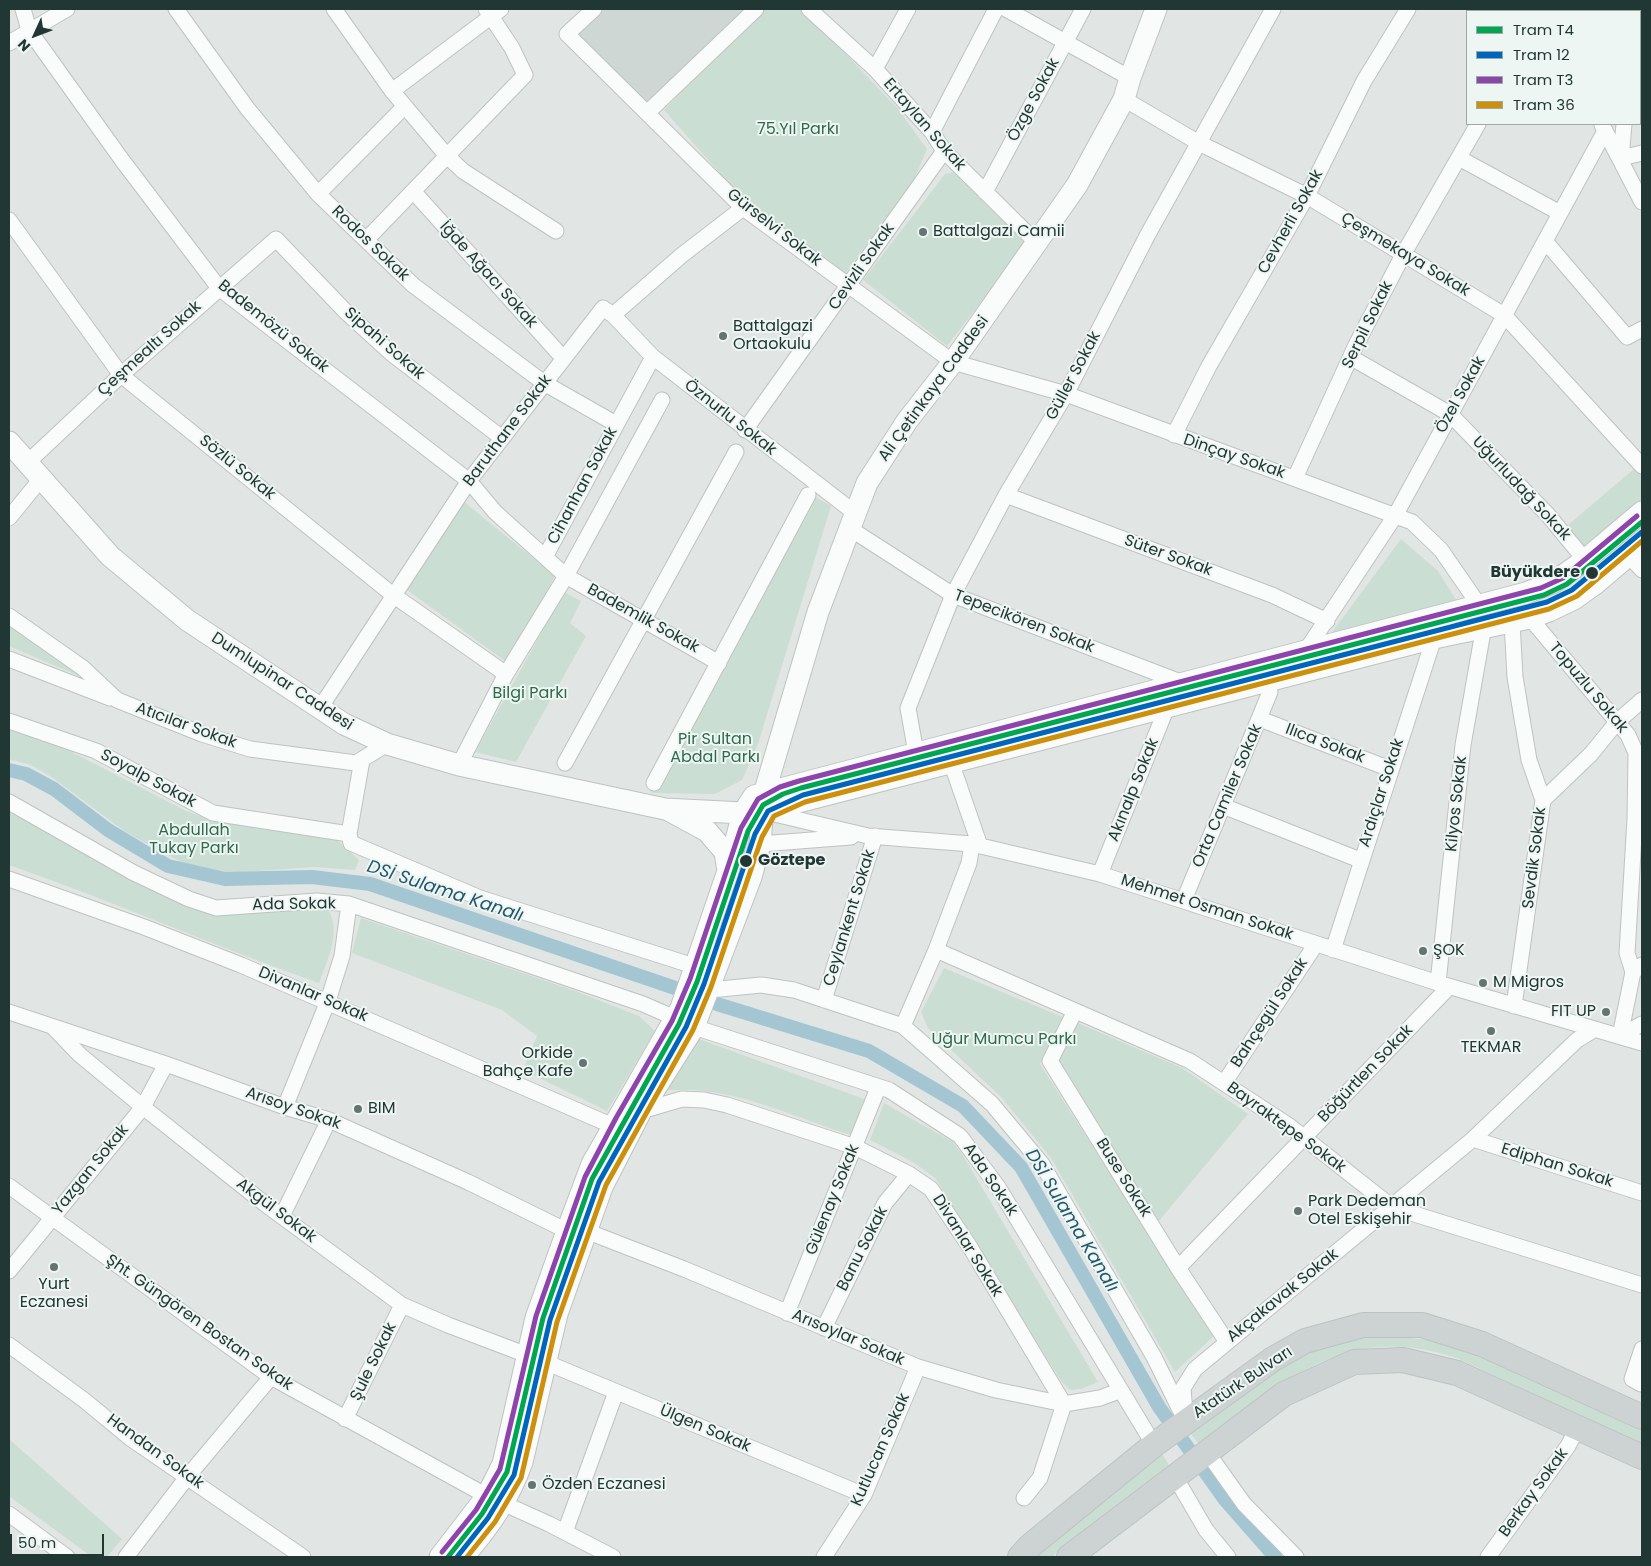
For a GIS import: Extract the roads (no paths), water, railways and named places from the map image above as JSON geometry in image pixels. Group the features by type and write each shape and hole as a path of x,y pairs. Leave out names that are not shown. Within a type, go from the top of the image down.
{"main road":[{"name":"Ali Çetinkaya Caddesi","path":"757,806 818,612 867,483 902,429 953,362 1077,185 1124,99 1156,9"},
{"name":"Dumlupinar Caddesi","path":"9,442 40,480 110,556 186,620 344,724 387,744 459,765 665,809 757,806"},
{"path":"576,1231 592,1164 678,1013 697,967 728,872 757,806 916,753 1526,593 1554,582 1585,560 1642,512"},
{"path":"757,806 951,762 1434,638 1484,626 1521,620 1574,599 1638,557"},
{"path":"463,1557 486,1530 503,1464 536,1358 536,1318 576,1231 602,1187 641,1111 694,1027 710,990 751,877 760,844 757,806"},
{"path":"665,809 707,832 725,852 728,872"},
{"name":"Atatürk Bulvarı","path":"1020,1557 1030,1546 1154,1444 1273,1359 1305,1341 1363,1325 1422,1325 1482,1344 1642,1417"},
{"name":"Atatürk Bulvarı","path":"1069,1557 1175,1474 1284,1394 1354,1362 1402,1360 1458,1373 1642,1457"},
{"path":"440,1557 495,1500"}],"street":[{"name":"Bademözü Sokak","path":"23,9 29,30 122,160 219,288 469,481 495,512 545,557"},
{"path":"9,43 67,9"},
{"name":"Rodos Sokak","path":"176,9 247,108 318,194 413,285 544,383 616,424"},
{"path":"334,9 392,91 447,156 463,171 556,231"},
{"name":"Gürselvi Sokak","path":"594,9 567,34 743,208 953,362"},
{"path":"647,113 756,9"},
{"name":"Ertaylan Sokak","path":"809,9 875,69 932,132 944,152 1037,243"},
{"path":"875,69 908,9"},
{"path":"932,132 996,9"},
{"path":"1006,9 1130,78"},
{"name":"Özge Sokak","path":"985,192 1083,9"},
{"name":"Güller Sokak","path":"916,753 908,708 953,595 1006,496 1066,394 1147,236 1273,9"},
{"name":"Cevherli Sokak","path":"1174,436 1209,366 1308,196 1364,81 1408,9"},
{"path":"366,240 525,75 493,12 392,91"},
{"name":"Çeşmekaya Sokak","path":"1124,99 1199,143 1308,196 1404,253 1504,316 1642,466"},
{"path":"318,194 405,106"},
{"name":"Serpil Sokak","path":"1295,478 1352,358 1356,345 1404,253 1477,125"},
{"path":"1621,158 1624,125"},
{"path":"1603,127 1621,158 1642,202"},
{"name":"Özel Sokak","path":"1305,652 1395,516 1560,213 1603,127"},
{"name":"Cevizli Sokak","path":"745,430 944,152"},
{"path":"1621,158 1642,153"},
{"path":"1459,158 1560,213"},
{"name":"İğde Ağacı Sokak","path":"412,191 563,358"},
{"path":"613,315 682,255 743,208"},
{"name":"Sözlü Sokak","path":"9,220 121,375 393,595 506,674"},
{"name":"Çeşmealtı Sokak","path":"27,463 121,375 276,239"},
{"name":"Sipahi Sokak","path":"276,239 346,313 392,354 502,438"},
{"path":"1545,241 1627,337 1642,329"},
{"name":"Baruthane Sokak","path":"320,708 469,481 603,308 613,315"},
{"name":"Öznurlu Sokak","path":"613,315 653,357 745,430 852,521"},
{"name":"Cihanhan Sokak","path":"566,576 545,557 653,357"},
{"name":"Uğurludağ Sokak","path":"1352,358 1450,414 1548,515 1585,560"},
{"name":"Dinçay Sokak","path":"953,362 1066,394 1174,436 1295,478 1412,522 1441,550 1479,605"},
{"path":"459,765 506,674 566,576 662,400"},
{"path":"566,763 736,452"},
{"path":"9,518 40,480"},
{"path":"654,783 808,495"},
{"name":"Süter Sokak","path":"1006,496 1272,595 1327,621"},
{"name":"Tepecikören Sokak","path":"852,521 953,595 1183,684"},
{"name":"Bademlik Sokak","path":"566,576 719,663"},
{"name":"Atıcılar Sokak","path":"9,616 83,668 117,700 202,734 250,749 356,763 362,760"},
{"name":"Topuzlu Sokak","path":"1521,620 1617,722 1628,735 1636,753 1635,819 1626,953 1638,969"},
{"name":"Sevdik Sokak","path":"1514,1006 1543,800 1529,760 1514,677 1521,620"},
{"name":"Kilyos Sokak","path":"1443,985 1463,745 1484,626"},
{"name":"Ardıçlar Sokak","path":"1333,950 1360,860 1434,638"},
{"path":"9,660 117,700"},
{"name":"Orta Camiler Sokak","path":"1184,900 1270,692"},
{"path":"1543,800 1591,754 1617,722 1642,700"},
{"name":"Akınalp Sokak","path":"1100,874 1168,707"},
{"name":"Ilıca Sokak","path":"1260,719 1390,769"},
{"name":"Soyalp Sokak","path":"9,721 96,751 212,813 349,834"},
{"path":"387,744 362,760 349,834 352,842 480,898 697,967"},
{"path":"903,1026 936,950 976,845 951,762"},
{"name":"Ada Sokak","path":"9,802 134,873 189,899 216,908 317,901 350,904 634,1001 678,1013"},
{"name":"Mehmet Osman Sokak","path":"757,806 870,836 976,845 1100,874 1443,985 1642,1043"},
{"path":"1223,806 1360,860"},
{"path":"760,844 870,836"},
{"name":"Ceylankent Sokak","path":"824,1000 870,836"},
{"name":"Divanlar Sokak","path":"9,878 144,927 328,1001 612,1126"},
{"path":"285,1107 328,1001 342,956 350,904"},
{"name":"Bahçegül Sokak","path":"1224,1083 1316,944"},
{"name":"Bayraktepe Sokak","path":"936,950 1190,1061 1304,1138 1392,1207 1642,1285"},
{"path":"1620,1036 1638,969"},
{"path":"710,990 761,985 794,990 903,1026 992,1104 1042,1164 1154,1357 1184,1423"},
{"name":"Böğürtlen Sokak","path":"1178,1268 1304,1138 1443,985"},
{"name":"Buse Sokak","path":"1075,1011 1050,1060 1178,1268 1227,1342"},
{"name":"Arısoy Sokak","path":"9,1012 166,1064 285,1107 329,1120 576,1231"},
{"path":"1620,1036 1642,1024"},
{"name":"Akgül Sokak","path":"50,1025 80,1056 143,1107 282,1216 402,1305 448,1325 536,1358"},
{"name":"Ada Sokak","path":"694,1027 889,1090 960,1136 998,1187 1119,1391 1154,1444"},
{"name":"Akçakavak Sokak","path":"1184,1423 1183,1388 1194,1369 1473,1139 1577,1040 1595,1029"},
{"name":"Yazgan Sokak","path":"9,1272 143,1107 166,1064"},
{"name":"Gülenay Sokak","path":"787,1313 878,1088"},
{"name":"Divanlar Sokak","path":"641,1111 682,1099 704,1100 727,1105 855,1147 909,1174 931,1189 970,1247 1064,1404"},
{"path":"282,1216 329,1120"},
{"name":"Ediphan Sokak","path":"1473,1139 1642,1193"},
{"name":"Banu Sokak","path":"824,1328 885,1203 909,1174"},
{"name":"Şht. Güngören Bostan Sokak","path":"9,1186 271,1376 345,1419 495,1500 565,1532 612,1557"},
{"name":"Arısoylar Sokak","path":"576,1231 787,1313 918,1367 996,1390 1064,1404 1100,1398 1119,1391"},
{"name":"Şule Sokak","path":"345,1419 402,1305"},
{"name":"Handan Sokak","path":"9,1345 84,1400 130,1438 188,1476 303,1557"},
{"path":"1642,1348 1632,1380 1641,1384 1642,1382"},
{"name":"Ülgen Sokak","path":"536,1358 864,1495"},
{"name":"Kutlucan Sokak","path":"824,1557 864,1495 918,1367"},
{"path":"126,1557 188,1476 271,1376"},
{"path":"565,1532 616,1392"},
{"path":"1024,1498 1040,1478 1064,1404"},
{"name":"Berkay Sokak","path":"1488,1557 1568,1446 1578,1427"},
{"path":"1206,1453 1244,1504 1296,1557"},
{"path":"1175,1474 1206,1530 1228,1557"},
{"path":"9,1514 66,1557"}],"waterway":[{"name":"DSİ Sulama Kanalı","path":"9,770 26,774 54,789 108,830 168,866 225,879 312,877 370,884 681,990"},
{"name":"DSİ Sulama Kanalı","path":"717,1004 869,1051 963,1106 1021,1167 1159,1407 1225,1500 1275,1557"}],"tram line":[{"name":"T3","path":"442,1552 476,1510 500,1469 536,1316 585,1177 616,1118 672,1021 690,979 741,828 758,799 780,787 799,781 1541,588 1563,578 1637,516"},
{"name":"T4","path":"448,1557 482,1514 507,1472 543,1318 592,1179 679,1024 697,982 748,831 763,805 783,794 801,788 1544,595 1567,584 1642,522"},
{"name":"12","path":"457,1557 488,1518 514,1475 550,1320 599,1182 686,1027 704,984 755,834 768,811 803,795 1547,602 1572,590 1642,532"},
{"name":"36","path":"467,1557 495,1522 521,1478 557,1322 606,1185 693,1030 711,987 762,837 774,816 805,802 1549,609 1577,596 1642,541"}],"place":[{"name":"Battalgazi Camii","path":"923,232"},
{"name":"Battalgazi Ortaokulu","path":"723,336"},
{"name":"Büyükdere","path":"1592,573"},
{"name":"Göztepe","path":"746,861"},
{"name":"ŞOK","path":"1423,951"},
{"name":"M Migros","path":"1483,983"},
{"name":"FIT UP","path":"1606,1012"},
{"name":"TEKMAR","path":"1491,1031"},
{"name":"Orkide Bahçe Kafe","path":"583,1063"},
{"name":"BIM","path":"358,1109"},
{"name":"Park Dedeman Otel Eskişehir","path":"1298,1211"},
{"name":"Yurt Eczanesi","path":"54,1267"},
{"name":"Özden Eczanesi","path":"532,1485"}],"park label":[{"name":"75.Yıl Parkı","path":"798,130"},
{"name":"Bilgi Parkı","path":"530,694"},
{"name":"Pir Sultan Abdal Parkı","path":"715,749"},
{"name":"Abdullah Tukay Parkı","path":"194,840"},
{"name":"Uğur Mumcu Parkı","path":"1004,1040"}]}
